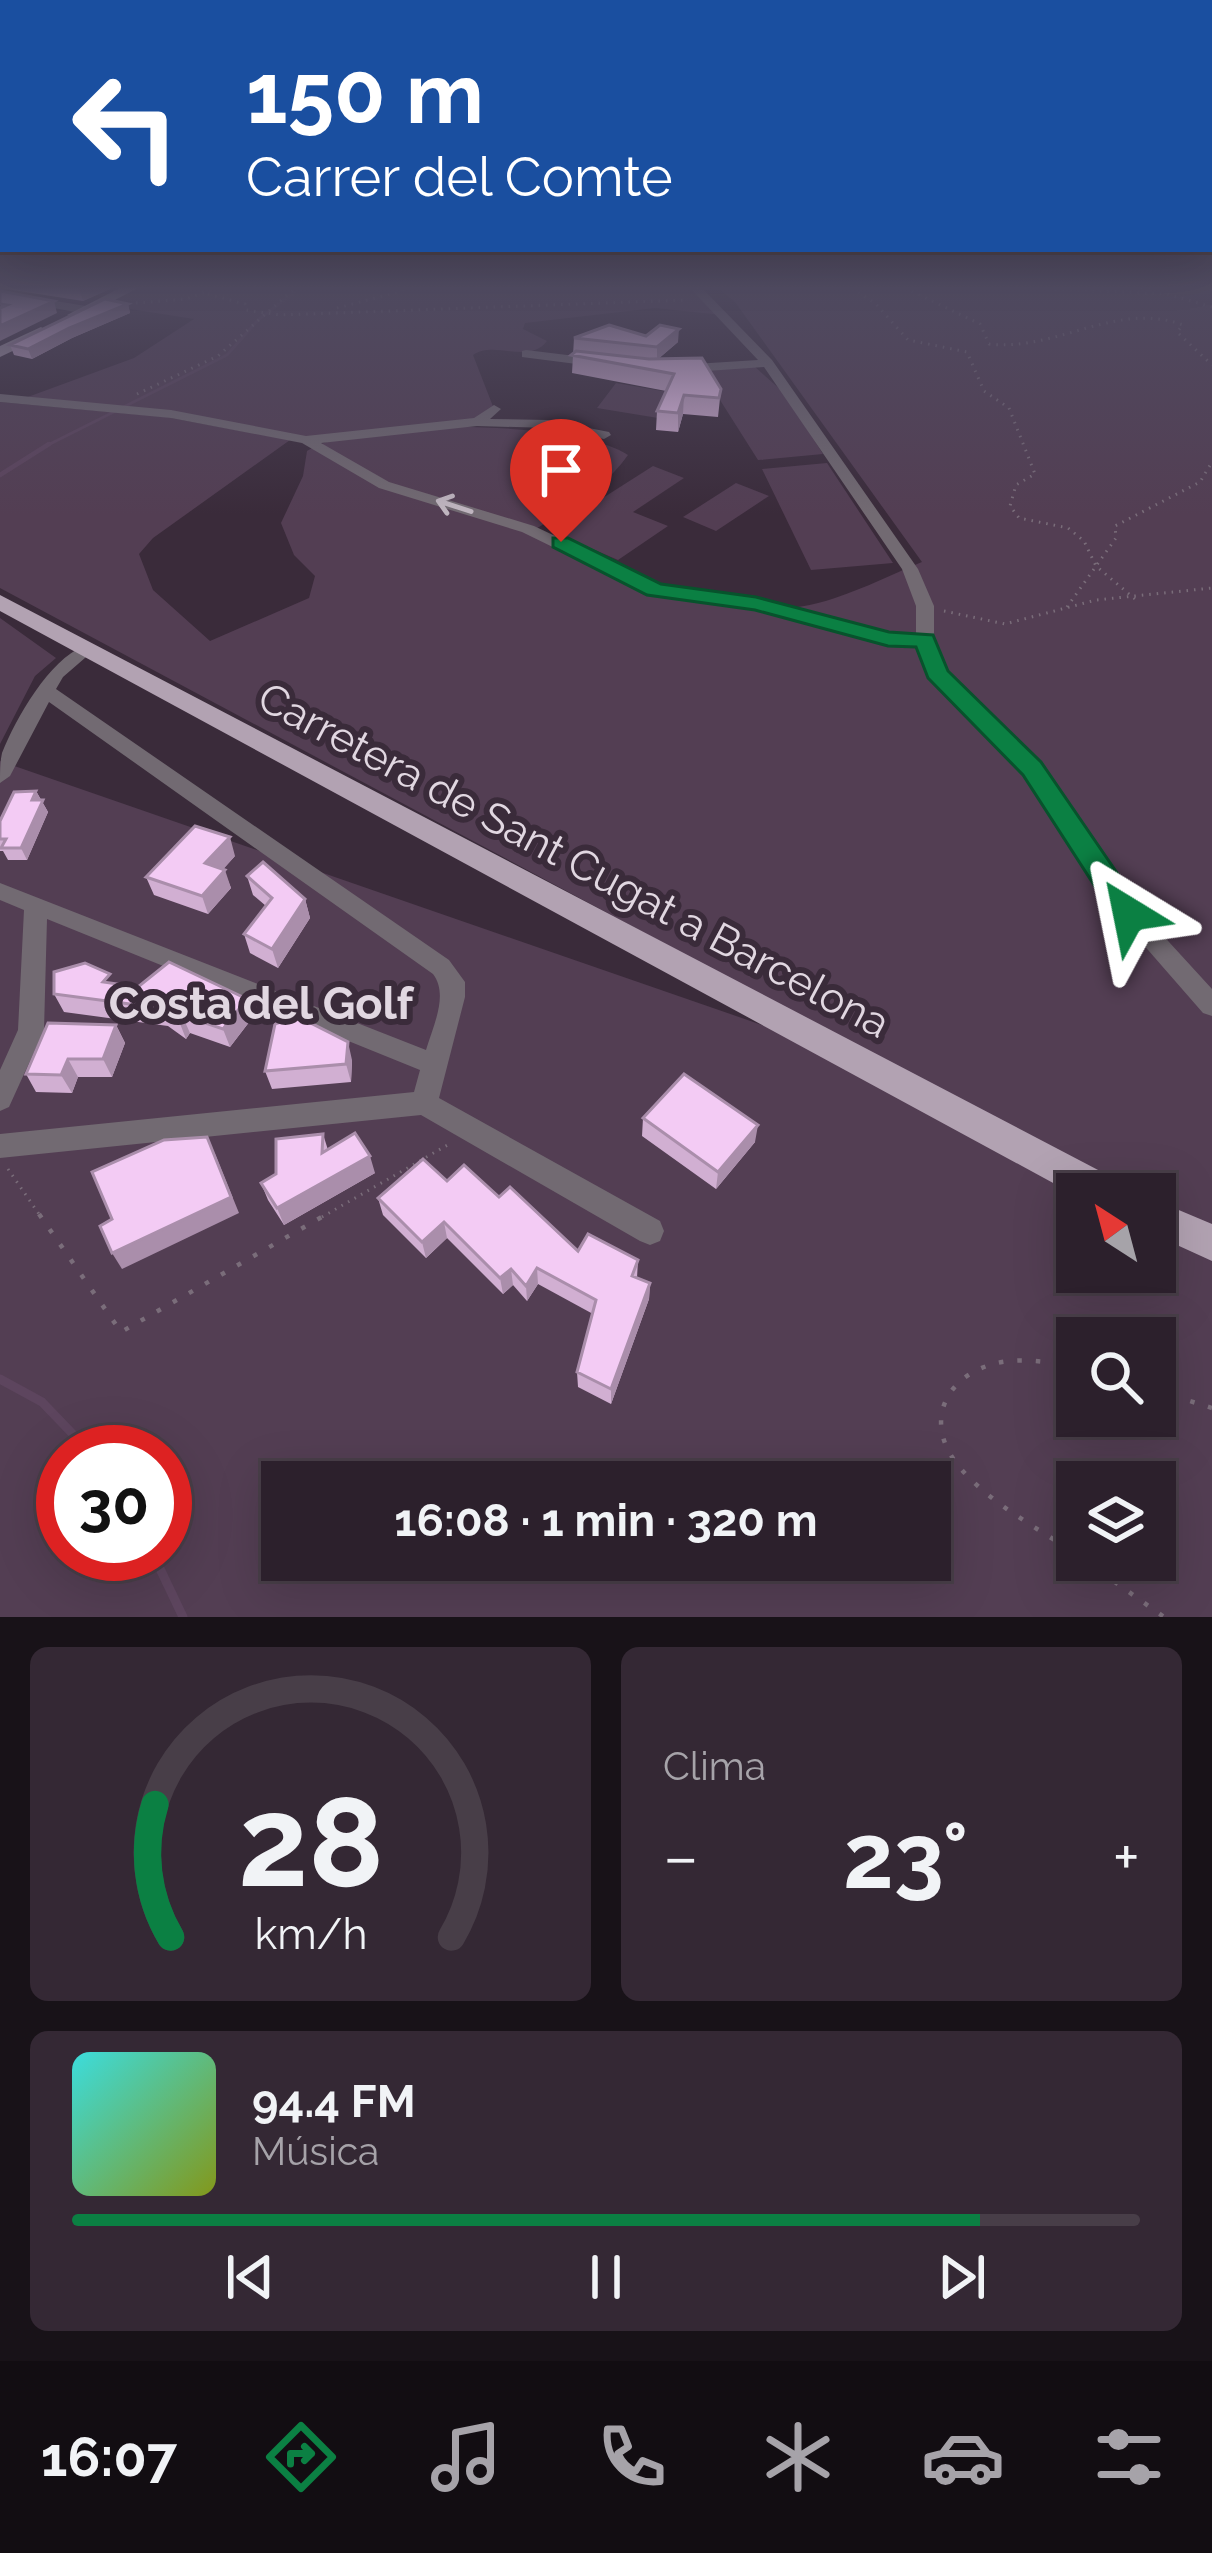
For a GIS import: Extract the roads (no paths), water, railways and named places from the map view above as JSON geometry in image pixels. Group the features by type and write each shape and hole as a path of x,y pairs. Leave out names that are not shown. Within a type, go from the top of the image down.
{"main road":[{"name":"Carretera de Sant Cugat a Barcelona","path":"0,602 84,651 1068,1173"},
{"path":"1176,1224 1212,1233"},
{"path":"1176,1227 1212,1243"}],"street":[{"path":"609,363 622,365"},
{"path":"662,369 746,363"},
{"path":"769,363 910,569 926,606 925,640 937,673 1032,769 1129,914 1212,1006"},
{"path":"0,398 116,407 306,440 478,422 548,424 604,435"},
{"path":"478,422 494,409"},
{"path":"306,440 384,485 532,531 655,590 756,604 888,639 925,640"},
{"path":"0,776 45,690 60,668 84,651"},
{"path":"45,690 441,967 453,982 453,997 424,1102"},
{"path":"0,891 436,1065"},
{"path":"0,1099 34,1014 36,905"},
{"path":"0,1146 424,1102 650,1231"}],"waterway":[{"path":"45,446 210,363"},
{"path":"45,446 49,444"},
{"path":"0,475 45,446"},
{"path":"0,1379 42,1402 64,1425"},
{"path":"166,1581 183,1617"}],"district":[{"name":"Costa del Golf","path":"261,1003"}]}
